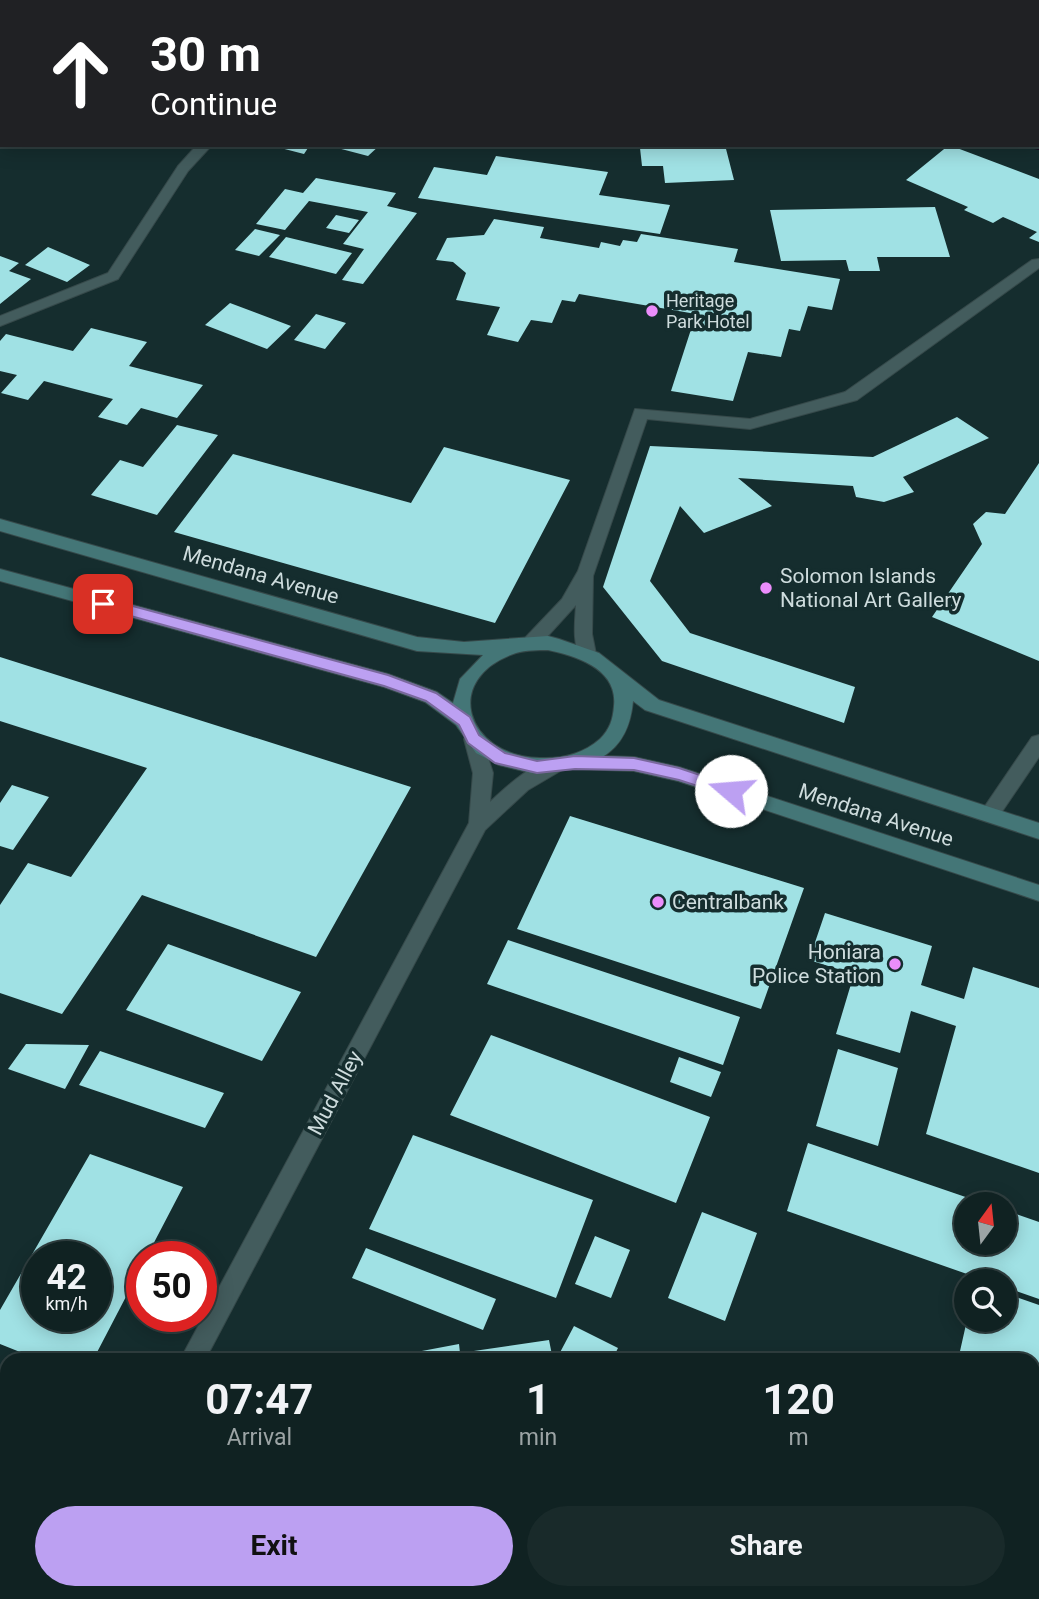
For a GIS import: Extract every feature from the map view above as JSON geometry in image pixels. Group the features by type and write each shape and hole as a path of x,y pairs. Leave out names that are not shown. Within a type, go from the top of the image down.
{"main road":[{"name":"Mendana Avenue","path":"0,525 418,644 464,649 520,646"},
{"path":"0,575 388,681 431,697 501,758 537,767 565,764 605,746 622,722 624,694 609,669 587,654 548,643 520,646 482,662 464,685 460,713 469,730"},
{"name":"Mendana Avenue","path":"614,678 652,705 1039,831"},
{"name":"Mendana Avenue","path":"565,764 634,764 679,774 1039,893"}],"street":[{"path":"0,321 113,276 183,169 203,147"},
{"path":"587,570 641,413 750,424 851,396 1037,263"},
{"name":"Mud Alley","path":"469,730 482,773 478,825"},
{"path":"990,814 1039,742"},
{"name":"Mud Alley","path":"196,1353 478,825 521,785 565,764"}],"lane":[{"path":"520,646 568,603 587,570"},
{"path":"587,570 583,634 587,654"}],"building":[{"path":"277,147 309,147 304,154"},
{"path":"334,147 378,147 368,156"},
{"path":"726,147 734,180 665,183 663,166 642,166 640,148"},
{"path":"947,147 954,147 1039,179 1039,242 1029,238 1037,232 1003,217 993,223 964,210 968,207 906,180"},
{"path":"496,156 608,172 599,195 670,205 660,234 418,198 434,167 487,175"},
{"path":"316,178 396,193 387,206 417,213 363,284 342,280 364,249 343,244 368,212 309,201 285,230 256,224 285,189 303,193"},
{"path":"935,207 950,257 877,257 880,271 849,271 846,260 781,261 770,210"},
{"path":"336,215 359,220 349,233 326,228"},
{"path":"494,219 544,227 540,238 599,248 601,242 620,246 623,240 637,242 641,234 738,249 734,262 840,279 832,310 808,306 800,331 789,329 781,357 748,352 733,401 671,391 696,314 579,294 575,302 562,300 552,323 531,320 518,342 487,335 500,307 456,300 466,273 453,262 436,260 447,238 484,235"},
{"path":"255,229 280,235 259,256 235,250"},
{"path":"286,237 352,253 336,274 269,257"},
{"path":"48,247 90,265 67,282 25,265"},
{"path":"0,256 19,263 9,271 31,279 0,304"},
{"path":"230,303 291,326 267,349 205,325"},
{"path":"316,314 346,323 325,349 294,340"},
{"path":"91,328 147,342 129,366 203,385 177,418 141,408 127,425 98,417 113,399 44,381 28,400 1,393 17,375 0,371 0,341 6,334 73,351"},
{"path":"957,417 989,438 903,477 914,492 884,502 856,497 853,486 738,478 772,506 704,533 680,506 650,581 690,633 855,687 844,723 662,661 603,587 650,446 873,457"},
{"path":"177,425 218,435 157,515 91,495 120,460 143,467"},
{"path":"444,447 570,480 495,623 174,532 233,454 411,503"},
{"path":"1039,463 1039,661 932,617 982,544 973,524 986,512 1005,514"},
{"path":"0,657 411,787 316,957 142,895 62,1014 0,993 0,905 28,863 71,877 147,768 0,721"},
{"path":"12,785 49,797 13,850 0,846 0,803"},
{"path":"570,816 804,888 761,1009 517,929"},
{"path":"825,913 932,946 921,985 964,999 973,967 1039,988 1039,1173 926,1134 956,1026 911,1011 900,1053 836,1034 854,974 809,960"},
{"path":"508,940 740,1017 723,1065 487,984"},
{"path":"168,944 301,992 262,1061 126,1010"},
{"path":"491,1035 710,1117 676,1203 450,1115"},
{"path":"26,1044 89,1045 65,1089 8,1069"},
{"path":"838,1049 898,1068 878,1146 816,1126"},
{"path":"100,1051 224,1093 205,1128 79,1085"},
{"path":"679,1057 721,1072 711,1097 670,1082"},
{"path":"413,1135 593,1200 556,1298 369,1229"},
{"path":"808,1143 954,1193 954,1255 1017,1255 1017,1214 1039,1222 1039,1299 1017,1291 1017,1269 954,1269 787,1211"},
{"path":"90,1154 183,1187 155,1241 126,1241 126,1297 112,1324 112,1241 40,1241"},
{"path":"702,1212 757,1233 725,1321 668,1298"},
{"path":"595,1236 630,1250 611,1298 575,1284"},
{"path":"366,1248 496,1299 483,1330 352,1278"},
{"path":"21,1274 21,1332 108,1332 97,1353 22,1353 0,1344 0,1310"},
{"path":"1017,1297 1039,1305 1039,1353 960,1353 964,1332 1017,1332"},
{"path":"574,1326 618,1348 616,1353 560,1353"},
{"path":"549,1340 552,1353 460,1353"},
{"path":"459,1344 460,1353 411,1353"}],"place":[{"name":"Heritage Park Hotel","path":"652,311"},
{"name":"Solomon Islands National Art Gallery","path":"766,588"},
{"name":"Centralbank","path":"658,902"},
{"name":"Honiara Police Station","path":"895,964"}],"route":[{"path":"103,604 388,681 431,697 464,721 473,739 501,758 537,767 575,762 634,764 679,774 731,791"}]}
